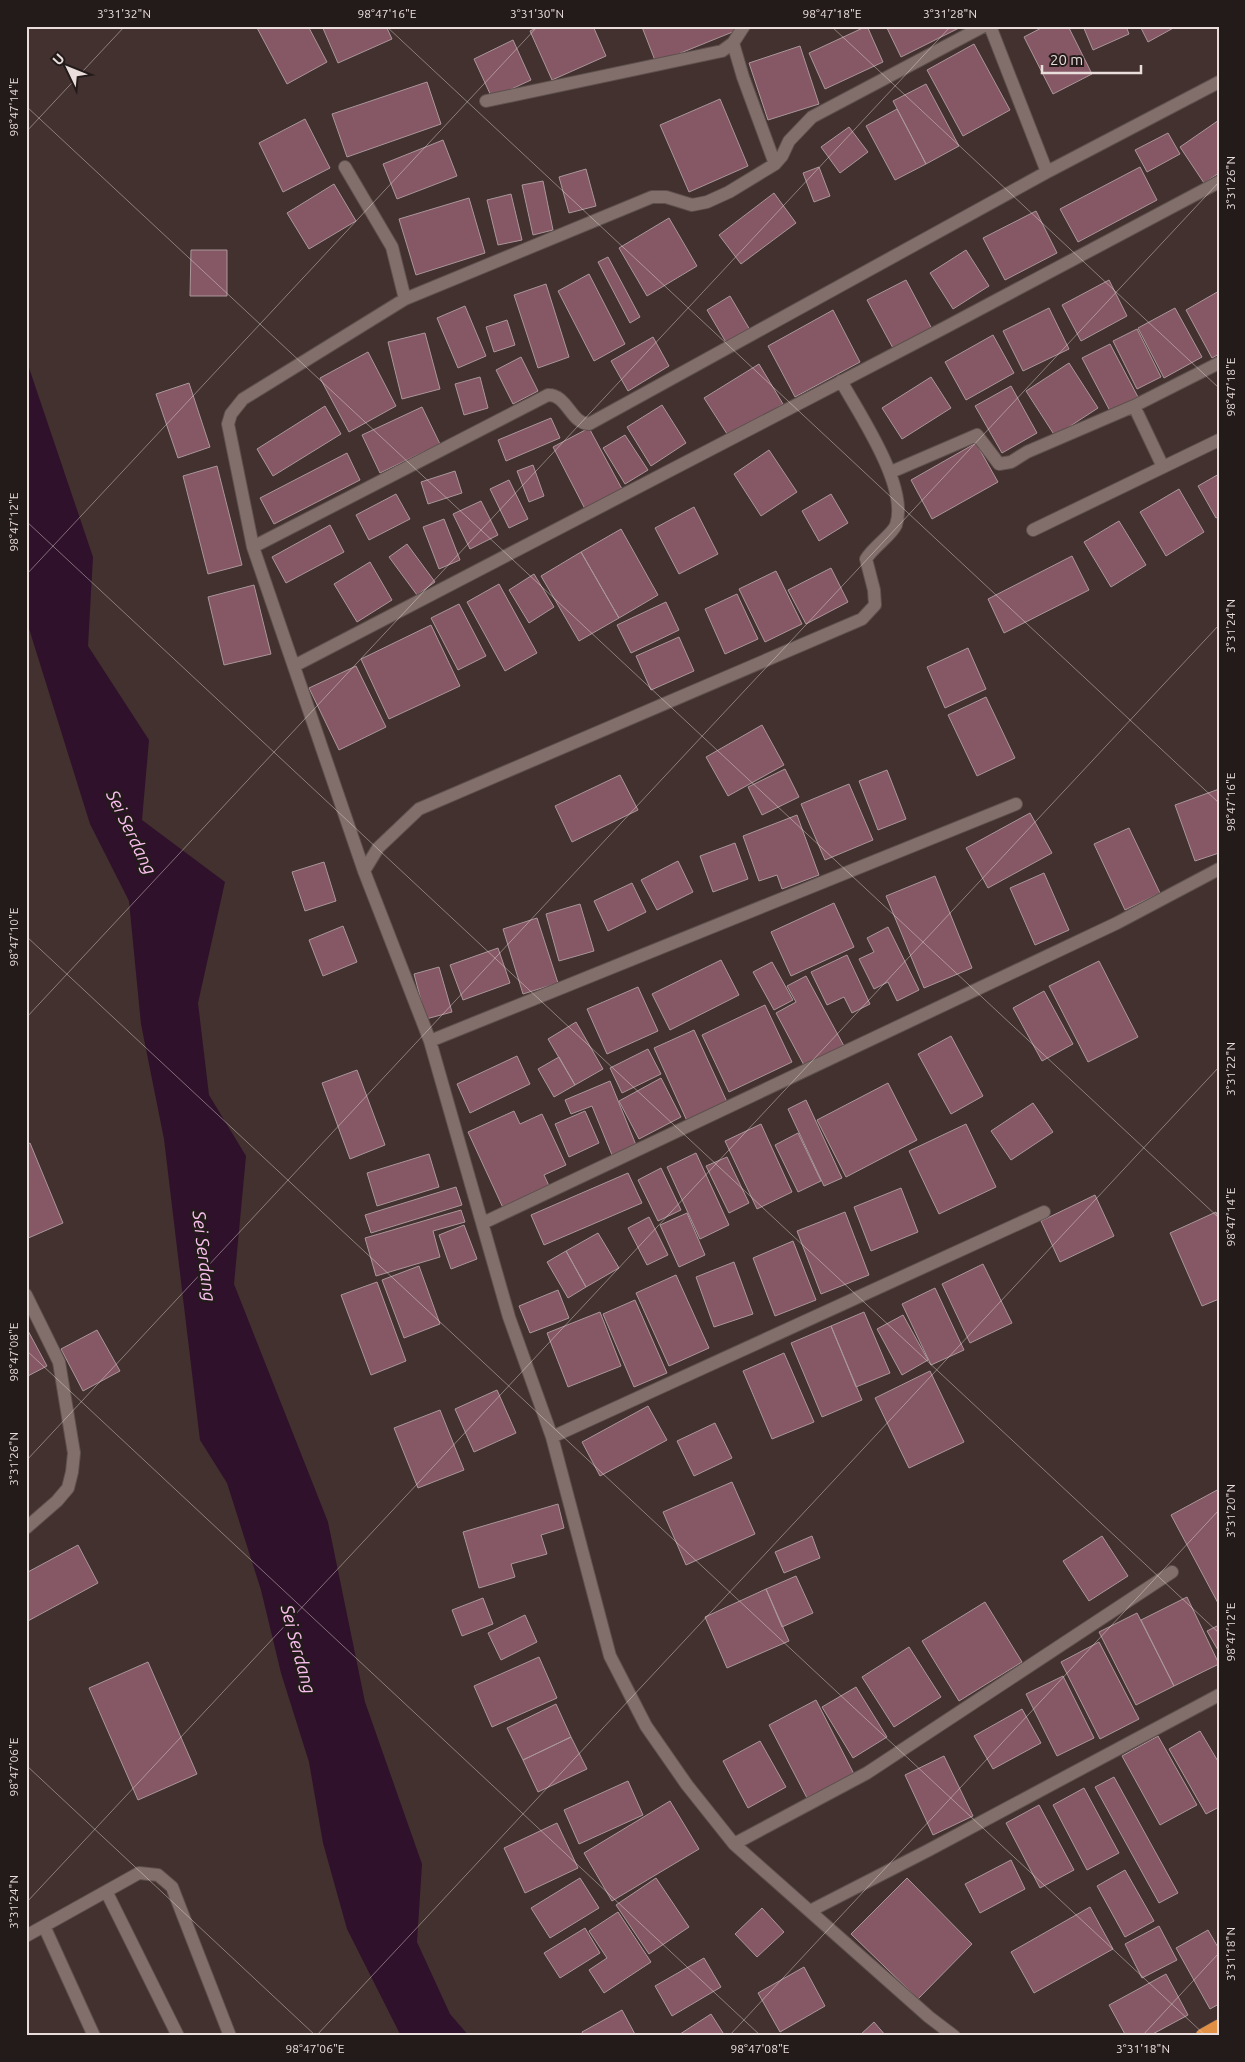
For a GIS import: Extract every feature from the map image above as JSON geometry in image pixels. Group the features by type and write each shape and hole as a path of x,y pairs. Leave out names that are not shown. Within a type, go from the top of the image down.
{"highway":[{"path":"1203,2036 1219,2027"}],"street":[{"path":"486,101 722,51 733,43 744,26"},
{"path":"954,2036 929,2017 734,1844 687,1785 646,1726 610,1656 552,1438 509,1317 430,1041 364,871 253,547 228,424 231,414 247,396 406,299 652,197 666,197 692,205 707,202 729,192 775,164 782,156 789,141 812,117 984,26"},
{"path":"990,26 1047,172"},
{"path":"733,43 775,164"},
{"path":"253,547 548,395 559,397 582,422 589,424 1047,172 1219,82"},
{"path":"345,168 392,248 406,299"},
{"path":"294,666 842,381 1219,182"},
{"path":"891,472 977,435 1000,464 1011,462 1027,452 1134,406 1219,363"},
{"path":"364,871 378,848 419,809 862,619 875,605 874,590 866,559 872,548 895,528 898,516 891,472 842,381"},
{"path":"1134,406 1163,466"},
{"path":"1033,530 1219,440"},
{"path":"430,1041 1016,804"},
{"path":"483,1223 1117,923 1219,869"},
{"path":"552,1438 1044,1212"},
{"path":"26,1294 59,1362 74,1453 68,1488 57,1501 26,1528"},
{"path":"734,1844 867,1773 1172,1572"},
{"path":"810,1911 927,1851 1219,1695"},
{"path":"26,1936 139,1873 158,1876 172,1887 230,2036"},
{"path":"106,1893 178,2036"},
{"path":"44,1926 94,2036"}],"water":[{"name":"Sei Serdang","path":"26,359 93,557 88,646 149,740 142,820 225,882 198,1003 209,1095 246,1156 234,1284 328,1522 365,1702 422,1864 417,1942 450,2014 469,2036 401,2036 347,1929 323,1843 309,1762 281,1673 261,1590 227,1483 200,1440 164,1139 141,1024 129,901 90,824 26,619"}],"building":[{"path":"256,26 308,26 327,62 287,84"},
{"path":"322,26 386,26 392,39 338,63"},
{"path":"540,26 593,26 606,56 552,80 530,31"},
{"path":"733,26 735,31 656,63 642,27"},
{"path":"867,26 883,62 825,89 809,53"},
{"path":"886,26 963,26 901,57"},
{"path":"1045,26 1068,26 1092,74 1053,94 1024,37"},
{"path":"1083,26 1126,26 1129,34 1093,50"},
{"path":"1140,26 1177,26 1148,42"},
{"path":"513,40 531,80 492,98 474,59"},
{"path":"974,44 1010,110 963,136 927,70"},
{"path":"800,46 819,104 768,120 749,63"},
{"path":"427,82 441,124 347,157 332,114"},
{"path":"926,84 959,146 926,164 893,101"},
{"path":"720,99 748,166 689,192 660,125"},
{"path":"897,109 926,164 895,180 866,126"},
{"path":"305,119 330,168 283,192 259,143"},
{"path":"1219,120 1219,173 1204,183 1180,147"},
{"path":"849,127 868,152 840,173 821,147"},
{"path":"1168,133 1180,154 1147,172 1135,150"},
{"path":"443,140 457,176 397,199 383,164"},
{"path":"819,167 830,196 814,202 803,173"},
{"path":"1140,167 1157,200 1078,242 1060,209"},
{"path":"586,169 596,206 569,213 559,177"},
{"path":"543,181 553,230 533,235 522,185"},
{"path":"334,184 356,221 309,249 287,213"},
{"path":"774,193 796,223 741,264 719,235"},
{"path":"511,194 522,240 498,245 487,200"},
{"path":"469,198 485,253 416,275 399,219"},
{"path":"1036,211 1057,253 1005,280 983,238"},
{"path":"669,218 697,266 647,296 619,248"},
{"path":"191,250 227,250 227,296 190,296"},
{"path":"966,250 989,286 953,309 930,273"},
{"path":"608,257 640,317 630,323 598,262"},
{"path":"589,274 625,344 594,361 558,291"},
{"path":"906,280 932,329 894,350 867,300"},
{"path":"1109,280 1127,316 1081,341 1062,305"},
{"path":"546,284 569,357 538,368 514,295"},
{"path":"1219,291 1219,354 1212,358 1186,310"},
{"path":"730,296 750,330 727,344 707,310"},
{"path":"465,306 486,356 458,368 437,318"},
{"path":"1049,308 1069,349 1023,371 1003,331"},
{"path":"1175,308 1202,357 1164,378 1138,328"},
{"path":"833,310 860,362 795,397 768,346"},
{"path":"507,320 515,345 494,352 486,327"},
{"path":"1137,329 1161,377 1137,389 1113,341"},
{"path":"425,333 440,389 402,399 388,342"},
{"path":"993,335 1014,373 966,400 945,362"},
{"path":"653,337 669,366 628,391 611,361"},
{"path":"1110,344 1138,397 1110,411 1082,358"},
{"path":"368,352 396,406 349,432 320,378"},
{"path":"521,357 538,391 513,404 496,370"},
{"path":"1069,363 1098,408 1055,436 1026,391"},
{"path":"759,364 783,404 729,437 704,398"},
{"path":"480,377 488,408 464,415 455,384"},
{"path":"931,377 951,408 902,439 882,408"},
{"path":"189,383 210,447 178,458 156,394"},
{"path":"1011,386 1037,433 1002,453 975,406"},
{"path":"662,405 686,443 651,466 627,427"},
{"path":"325,406 341,434 273,476 257,449"},
{"path":"422,407 440,444 380,473 362,435"},
{"path":"551,418 560,438 506,461 498,440"},
{"path":"589,428 622,489 585,509 553,447"},
{"path":"625,435 648,470 625,484 603,448"},
{"path":"976,443 998,482 932,519 911,480"},
{"path":"769,450 797,492 761,516 734,474"},
{"path":"347,453 360,480 274,524 260,498"},
{"path":"533,465 544,496 529,502 517,471"},
{"path":"217,466 242,565 208,574 183,476"},
{"path":"455,471 462,493 428,504 421,482"},
{"path":"1219,474 1219,517 1216,518 1198,486"},
{"path":"509,480 528,519 509,528 490,489"},
{"path":"1179,489 1204,532 1166,556 1140,512"},
{"path":"396,494 410,519 369,540 356,515"},
{"path":"831,494 848,523 819,541 802,511"},
{"path":"481,501 498,535 470,549 453,514"},
{"path":"694,507 718,554 679,574 655,528"},
{"path":"444,519 460,560 439,569 423,527"},
{"path":"1119,521 1146,565 1111,587 1084,542"},
{"path":"330,525 344,552 286,583 272,557"},
{"path":"621,529 658,595 619,618 581,552"},
{"path":"407,544 435,582 417,595 389,557"},
{"path":"581,552 619,618 579,641 541,576"},
{"path":"1072,556 1089,590 1004,633 988,599"},
{"path":"370,562 392,600 357,622 334,584"},
{"path":"831,568 848,602 806,624 788,590"},
{"path":"776,571 802,624 765,642 739,589"},
{"path":"534,574 554,607 529,623 509,590"},
{"path":"499,584 537,653 505,671 467,602"},
{"path":"254,585 271,654 224,665 208,597"},
{"path":"737,594 758,639 725,654 705,609"},
{"path":"666,602 679,630 631,653 617,625"},
{"path":"459,604 486,656 458,670 431,618"},
{"path":"431,625 460,686 389,719 361,659"},
{"path":"679,637 694,671 651,690 636,656"},
{"path":"968,648 986,689 945,708 927,667"},
{"path":"356,666 386,727 339,750 309,688"},
{"path":"986,697 1015,758 977,776 948,715"},
{"path":"762,725 784,765 728,796 706,757"},
{"path":"785,769 799,797 762,815 748,787"},
{"path":"887,770 906,819 878,830 859,781"},
{"path":"620,775 638,810 572,842 555,806"},
{"path":"849,784 873,840 825,860 801,804"},
{"path":"1219,789 1219,853 1195,861 1175,805"},
{"path":"1030,813 1052,853 988,888 966,848"},
{"path":"797,815 819,875 782,889 777,875 759,881 743,836"},
{"path":"1129,828 1160,893 1125,910 1094,844"},
{"path":"735,843 748,879 713,892 700,856"},
{"path":"678,861 693,892 657,910 641,880"},
{"path":"324,862 336,901 305,911 292,872"},
{"path":"1044,873 1069,930 1035,945 1010,888"},
{"path":"935,876 972,968 924,988 886,896"},
{"path":"632,883 646,912 608,931 594,901"},
{"path":"834,903 854,947 791,976 771,932"},
{"path":"580,904 594,951 559,961 546,914"},
{"path":"537,918 558,983 523,994 503,929"},
{"path":"343,926 357,962 323,976 309,940"},
{"path":"888,927 919,990 897,1001 888,982 874,989 859,959 874,952 867,938"},
{"path":"498,948 510,983 463,1000 450,965"},
{"path":"847,955 870,1004 852,1013 844,997 827,1005 811,972"},
{"path":"721,960 739,995 670,1030 652,994"},
{"path":"1099,961 1138,1037 1088,1062 1049,986"},
{"path":"772,962 793,1000 774,1010 753,972"},
{"path":"439,967 452,1012 426,1019 414,974"},
{"path":"806,976 844,1046 805,1067 776,1013 796,1002 787,986"},
{"path":"638,987 658,1031 607,1054 587,1009"},
{"path":"1044,991 1073,1044 1042,1061 1013,1008"},
{"path":"765,1005 792,1062 729,1092 702,1035"},
{"path":"576,1022 603,1069 575,1085 548,1039"},
{"path":"694,1030 727,1102 687,1121 654,1048"},
{"path":"951,1036 983,1096 951,1114 918,1054"},
{"path":"648,1049 661,1074 622,1093 610,1068"},
{"path":"517,1056 530,1084 470,1113 457,1084"},
{"path":"559,1057 575,1085 554,1097 538,1069"},
{"path":"357,1070 385,1145 350,1159 322,1083"},
{"path":"661,1078 681,1117 639,1139 619,1101"},
{"path":"610,1081 636,1145 612,1155 592,1106 571,1114 565,1100"},
{"path":"888,1083 917,1140 846,1177 817,1120"},
{"path":"806,1100 842,1178 824,1186 788,1109"},
{"path":"1033,1103 1053,1132 1011,1160 991,1131"},
{"path":"514,1111 520,1124 542,1114 566,1165 544,1175 550,1188 504,1210 468,1132"},
{"path":"585,1111 599,1143 569,1157 555,1124"},
{"path":"761,1124 792,1192 757,1209 725,1141"},
{"path":"966,1124 996,1187 939,1214 909,1151"},
{"path":"798,1133 821,1181 798,1192 775,1145"},
{"path":"30,1143 63,1223 26,1239 26,1145"},
{"path":"696,1153 729,1225 700,1239 667,1167"},
{"path":"429,1154 439,1187 377,1206 367,1173"},
{"path":"727,1157 749,1203 729,1213 706,1166"},
{"path":"661,1168 681,1210 658,1221 638,1180"},
{"path":"628,1173 642,1203 544,1245 531,1215"},
{"path":"456,1187 462,1205 371,1233 365,1215"},
{"path":"901,1188 918,1232 871,1251 854,1207"},
{"path":"1095,1195 1114,1236 1060,1262 1041,1221"},
{"path":"461,1210 465,1222 433,1231 440,1257 376,1276 365,1238"},
{"path":"845,1212 869,1275 821,1294 797,1231"},
{"path":"1216,1212 1219,1219 1219,1299 1202,1306 1170,1233"},
{"path":"687,1213 705,1255 679,1267 660,1225"},
{"path":"649,1217 668,1255 647,1265 628,1228"},
{"path":"464,1225 477,1259 451,1269 439,1235"},
{"path":"598,1233 619,1268 586,1287 566,1251"},
{"path":"793,1241 816,1300 775,1316 753,1258"},
{"path":"566,1251 586,1287 568,1298 547,1262"},
{"path":"734,1262 753,1314 714,1327 696,1277"},
{"path":"983,1264 1012,1323 970,1343 942,1284"},
{"path":"419,1266 440,1324 404,1338 382,1280"},
{"path":"676,1275 709,1348 669,1366 636,1293"},
{"path":"377,1282 406,1361 371,1375 341,1295"},
{"path":"935,1288 964,1350 931,1365 902,1304"},
{"path":"558,1290 569,1318 530,1333 519,1306"},
{"path":"635,1300 667,1373 634,1387 603,1314"},
{"path":"600,1312 621,1366 568,1387 547,1333"},
{"path":"864,1312 890,1373 856,1387 831,1326"},
{"path":"903,1315 928,1360 902,1375 877,1329"},
{"path":"831,1326 862,1400 822,1417 791,1343"},
{"path":"26,1327 47,1366 26,1377"},
{"path":"97,1330 120,1371 83,1391 61,1349"},
{"path":"784,1353 814,1422 772,1439 743,1371"},
{"path":"930,1371 964,1442 909,1468 875,1398"},
{"path":"497,1390 516,1433 474,1452 455,1409"},
{"path":"648,1406 667,1440 600,1476 582,1442"},
{"path":"440,1410 464,1470 418,1488 394,1428"},
{"path":"715,1423 732,1458 694,1476 677,1441"},
{"path":"732,1482 755,1534 686,1565 663,1512"},
{"path":"1219,1489 1219,1605 1171,1515"},
{"path":"558,1504 564,1528 541,1535 547,1554 511,1564 515,1577 479,1588 463,1532"},
{"path":"812,1536 820,1558 784,1573 775,1552"},
{"path":"1102,1536 1128,1576 1089,1601 1063,1561"},
{"path":"78,1545 98,1583 26,1622 26,1573"},
{"path":"796,1576 813,1613 782,1627 766,1589"},
{"path":"766,1589 789,1641 727,1668 705,1617"},
{"path":"1187,1597 1219,1664 1174,1686 1141,1620"},
{"path":"483,1598 493,1624 462,1636 452,1610"},
{"path":"985,1602 1022,1662 959,1701 922,1641"},
{"path":"1137,1613 1174,1686 1136,1705 1099,1632"},
{"path":"525,1615 537,1642 501,1660 488,1633"},
{"path":"1219,1625 1219,1652 1207,1631"},
{"path":"1099,1642 1139,1719 1100,1739 1061,1662"},
{"path":"909,1647 941,1697 894,1727 862,1677"},
{"path":"539,1657 557,1698 492,1727 474,1686"},
{"path":"148,1662 197,1774 138,1800 89,1688"},
{"path":"1063,1676 1094,1738 1057,1756 1026,1694"},
{"path":"856,1687 887,1737 853,1758 822,1707"},
{"path":"816,1700 854,1774 807,1798 769,1725"},
{"path":"556,1704 571,1737 523,1760 507,1728"},
{"path":"1022,1709 1041,1743 993,1769 974,1736"},
{"path":"1200,1731 1219,1763 1219,1807 1206,1814 1169,1749"},
{"path":"1158,1736 1197,1805 1160,1825 1122,1756"},
{"path":"571,1737 587,1769 538,1792 523,1760"},
{"path":"760,1741 786,1787 748,1808 723,1761"},
{"path":"944,1756 973,1816 933,1835 905,1775"},
{"path":"1114,1777 1178,1893 1159,1903 1095,1787"},
{"path":"628,1781 643,1815 579,1844 564,1810"},
{"path":"1084,1788 1119,1853 1087,1870 1053,1805"},
{"path":"670,1801 699,1849 612,1901 584,1853"},
{"path":"1039,1805 1074,1870 1040,1888 1006,1823"},
{"path":"557,1823 578,1868 525,1893 504,1848"},
{"path":"1011,1860 1025,1889 980,1913 965,1884"},
{"path":"1125,1870 1154,1921 1125,1937 1097,1886"},
{"path":"580,1878 599,1908 550,1938 531,1908"},
{"path":"656,1878 689,1927 649,1954 616,1905"},
{"path":"907,1878 972,1944 918,1999 851,1934"},
{"path":"1090,1907 1113,1949 1034,1993 1011,1952"},
{"path":"762,1908 784,1932 757,1957 735,1934"},
{"path":"618,1912 651,1962 604,1993 589,1970 607,1958 589,1931"},
{"path":"1159,1926 1177,1960 1142,1978 1125,1944"},
{"path":"585,1928 600,1953 560,1978 544,1953"},
{"path":"1208,1930 1219,1949 1219,2004 1210,2009 1176,1948"},
{"path":"704,1958 721,1987 672,2016 655,1986"},
{"path":"804,1967 825,2006 780,2032 758,1993"},
{"path":"1166,1974 1188,2015 1149,2036 1126,2036 1109,2005"},
{"path":"622,2010 636,2036 584,2036 582,2032"},
{"path":"711,2014 725,2036 677,2036"},
{"path":"874,2022 886,2036 859,2036"}]}
